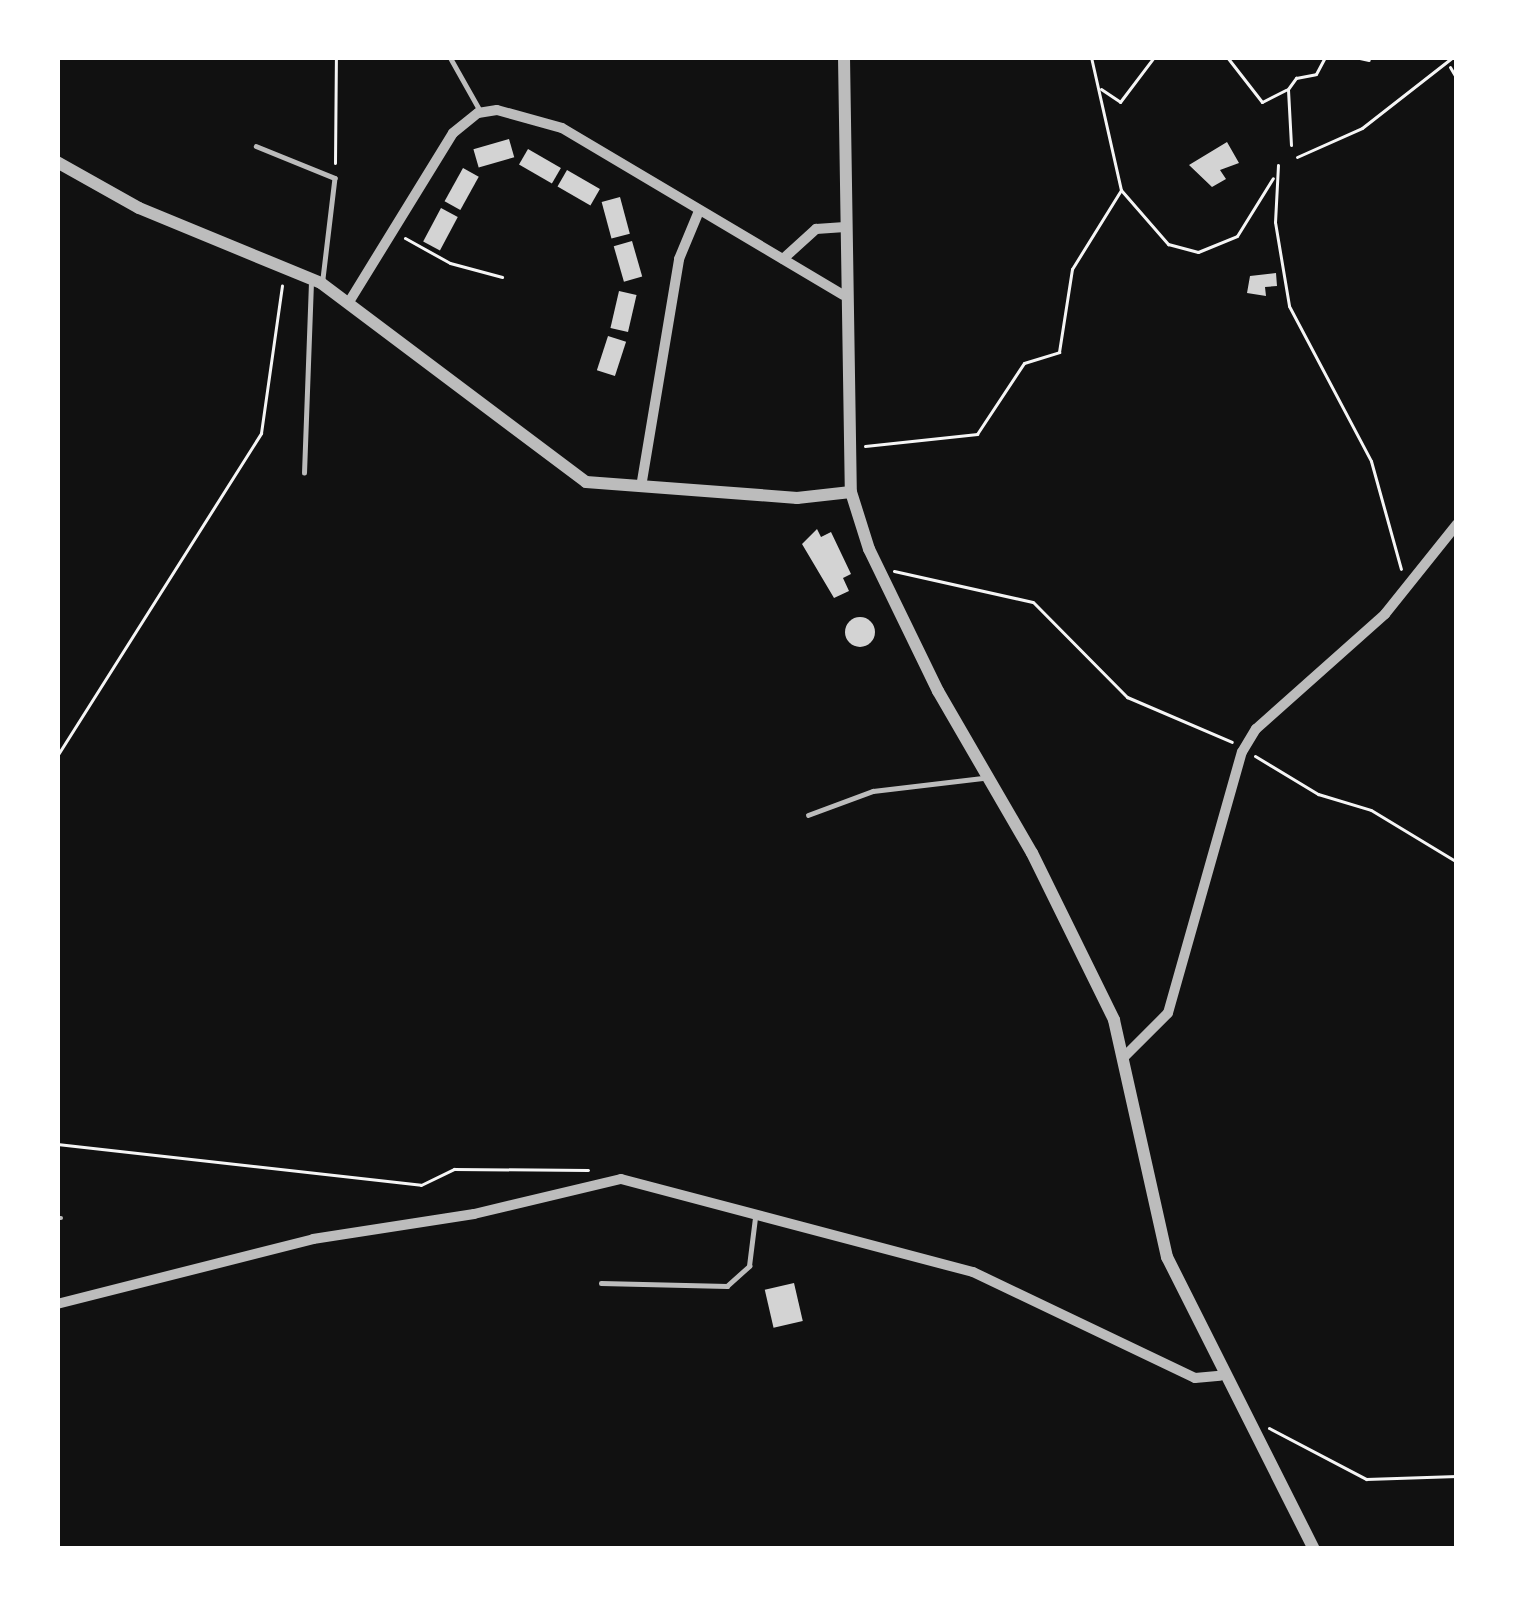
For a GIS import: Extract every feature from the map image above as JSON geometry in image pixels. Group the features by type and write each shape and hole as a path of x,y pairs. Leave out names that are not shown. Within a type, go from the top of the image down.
{"street":[{"path":"844,57 843,295 850,492 880,573 1070,931 1124,1057 1167,1257 1220,1376 1246,1416 1314,1549"},
{"path":"349,302 453,133 481,112 519,110 562,128 843,295"},
{"path":"57,161 154,215 317,281 564,470 608,487 797,498 850,492"},
{"path":"641,487 679,259 699,211"},
{"path":"783,259 816,230 845,227"},
{"path":"1124,1057 1168,1013 1244,749 1407,585 1457,524"},
{"path":"57,1304 147,1276 473,1214 593,1180 621,1179 973,1272 1195,1378 1220,1376"}],"lane":[{"path":"450,57 481,112"},
{"path":"256,146 335,178 317,281 304,472"},
{"path":"808,815 873,791 988,777"},
{"path":"601,1283 727,1286 749,1266 755,1216"}],"path":[{"path":"335,178 336,57"},
{"path":"1091,57 1121,190 1155,234 1198,252 1237,236 1278,165 1275,222 1289,306 1371,461 1407,585"},
{"path":"1098,86 1120,101 1154,57"},
{"path":"1226,57 1262,102 1288,89 1296,78 1316,74 1325,57"},
{"path":"1355,57 1369,60"},
{"path":"1297,157 1362,128 1449,65 1453,57"},
{"path":"1449,65 1457,79"},
{"path":"1288,89 1291,145"},
{"path":"848,450 900,437 977,434 1024,363 1059,352 1072,269 1121,190"},
{"path":"394,232 450,263 502,277"},
{"path":"57,756 261,433 284,266"},
{"path":"880,573 925,572 1033,602 1147,711 1244,749 1318,794 1371,810 1457,862"},
{"path":"57,1144 421,1185 454,1169 575,1165 593,1180"},
{"path":"1246,1416 1366,1479 1457,1476"}],"building":[{"path":"509,139 514,157 479,167 473,149"},
{"path":"1227,142 1239,163 1220,170 1226,179 1212,187 1189,165"},
{"path":"528,149 561,168 552,184 519,165"},
{"path":"463,168 479,177 460,210 445,201"},
{"path":"567,170 600,189 590,205 558,186"},
{"path":"620,197 630,234 611,239 602,202"},
{"path":"441,208 458,217 440,250 423,242"},
{"path":"632,241 642,277 624,282 614,246"},
{"path":"1276,273 1277,286 1265,287 1266,296 1247,293 1250,276"},
{"path":"619,291 637,295 628,332 610,328"},
{"path":"608,336 626,342 615,376 597,370"},
{"path":"817,529 821,537 831,532 851,574 843,578 849,591 834,598 802,544"},
{"path":"860,617 875,632 860,647 845,632"},
{"path":"794,1283 803,1321 774,1328 765,1290"}]}
